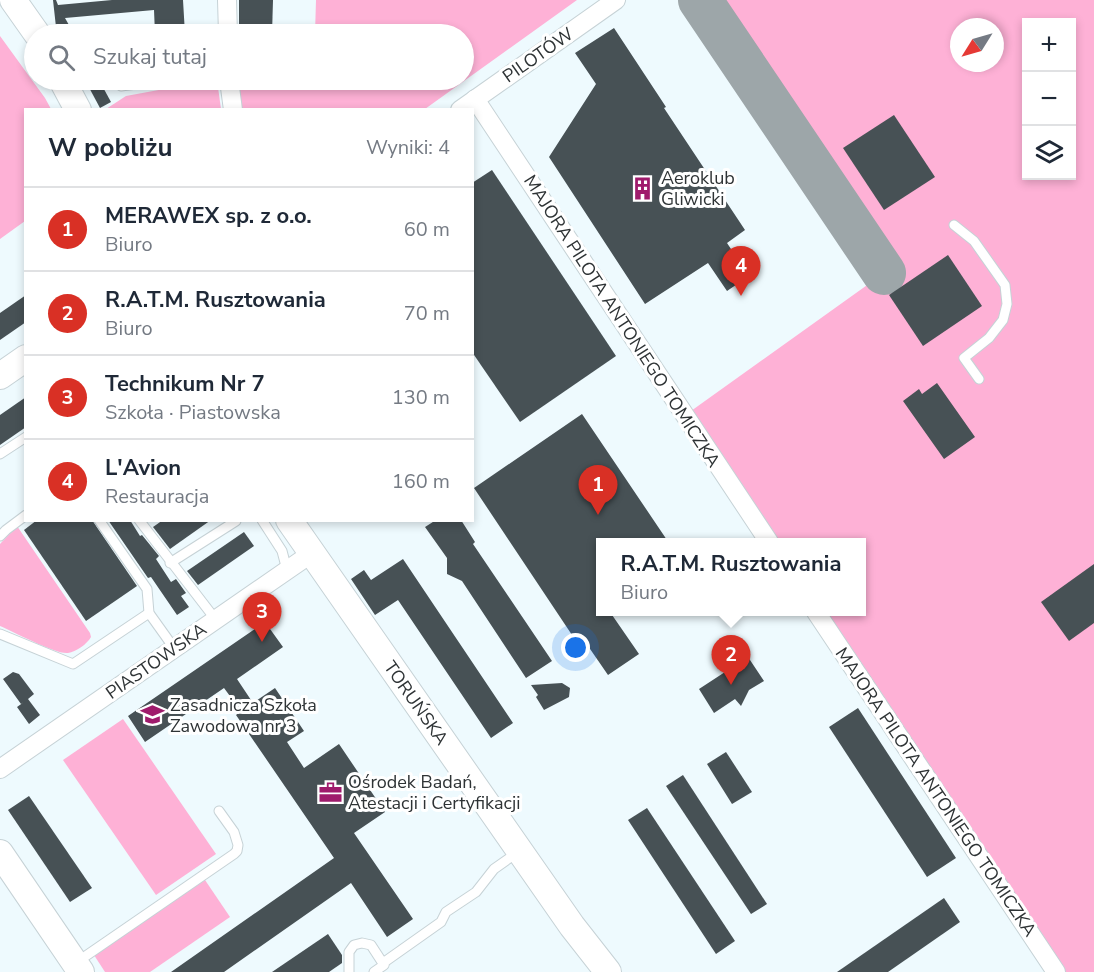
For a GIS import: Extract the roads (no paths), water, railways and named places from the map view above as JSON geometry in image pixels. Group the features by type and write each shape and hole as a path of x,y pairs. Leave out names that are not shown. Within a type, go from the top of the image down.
{"street":[{"path":"14,0 30,24"},
{"path":"227,0 228,24"},
{"name":"PILOTÓW","path":"463,108 616,0"},
{"path":"67,90 77,108"},
{"path":"230,90 233,108"},
{"name":"MAJORA PILOTA ANTONIEGO TOMICZKA","path":"476,99 767,538"},
{"path":"0,376 24,359"},
{"name":"TORUŃSKA","path":"290,522 520,851 608,972"},
{"name":"PIASTOWSKA","path":"0,769 312,553"},
{"name":"MAJORA PILOTA ANTONIEGO TOMICZKA","path":"819,616 1056,972"},
{"path":"0,853 78,968"}],"lane":[{"path":"954,225 974,241 1005,285 1007,304 1003,320 989,338 964,358 979,379"},
{"path":"0,454 24,438"},
{"path":"0,536 24,517"},
{"path":"100,522 147,589 149,613 174,648"},
{"path":"140,522 216,620"},
{"path":"170,563 234,522"},
{"path":"263,522 282,551 287,570"},
{"path":"0,634 73,664 149,613"},
{"path":"78,968 237,851 238,845 234,832 219,811"},
{"path":"374,972 384,965 383,963 441,922 446,912 476,892 494,869 520,851"},
{"path":"349,972 349,952 354,945 362,942 371,945 383,963"}],"place":[{"name":"Aeroklub Gliwicki","path":"643,188"},
{"name":"L'Avion","path":"741,296"},
{"name":"MERAWEX sp. z o.o.","path":"598,515"},
{"name":"Technikum Nr 7","path":"262,642"},
{"name":"R.A.T.M. Rusztowania","path":"731,685"},
{"name":"Zasadnicza Szkoła Zawodowa nr 3","path":"152,715"},
{"name":"Ośrodek Badań, Atestacji i Certyfikacji","path":"330,792"}]}
